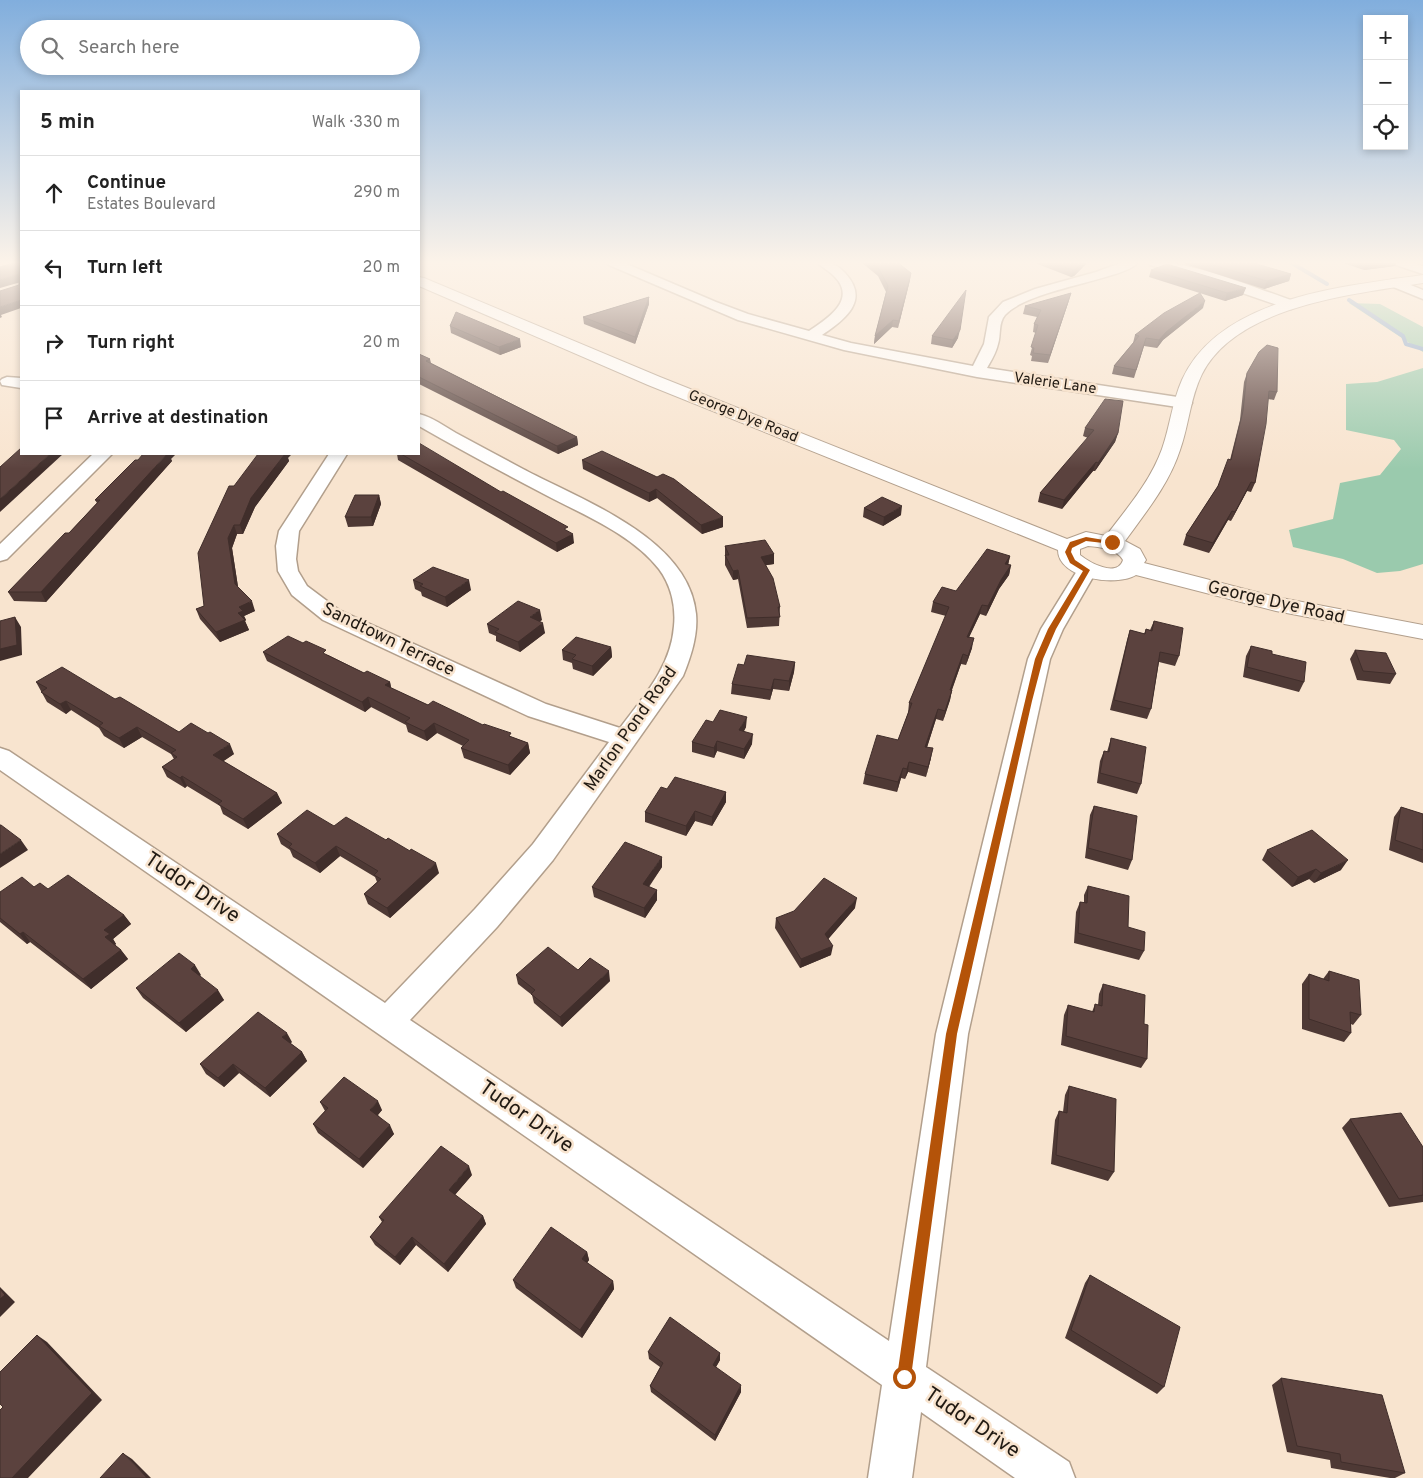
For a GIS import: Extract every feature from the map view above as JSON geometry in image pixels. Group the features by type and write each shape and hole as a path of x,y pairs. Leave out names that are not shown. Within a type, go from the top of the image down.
{"street":[{"name":"George Dye Road","path":"536,331 1114,574 1132,567 1243,598 1322,615 1423,632"},
{"name":"Valerie Lane","path":"791,331 872,352 977,372 1184,403"},
{"path":"810,337 818,331"},
{"path":"977,372 990,345 993,331"},
{"path":"1112,542 1162,472 1171,450 1189,382 1196,369 1218,342 1235,331"},
{"name":"Marlon Pond Road","path":"388,1022 486,918 543,852 671,676 681,653 686,634 686,613 682,593 674,577 651,549 635,537 420,420"},
{"path":"0,555 101,455"},
{"name":"Sandtown Terrace","path":"337,455 289,531 285,545 285,560 288,574 298,590 311,603 331,615 537,710 626,739"},
{"path":"890,1478 952,1034 1039,659 1078,559 1073,544 1086,539 1112,542 1128,551 1132,556 1134,562 1132,567"},
{"name":"Tudor Drive","path":"0,757 1052,1478"}],"green space":[{"path":"1391,331 1423,331 1423,352"},
{"path":"1423,368 1423,564 1400,571 1377,573 1343,559 1293,547 1289,530 1333,519 1340,483 1380,475 1401,449 1394,440 1346,430 1346,384 1377,382"}],"building":[{"path":"462,331 501,331 520,339 499,347"},
{"path":"619,331 637,331 635,337"},
{"path":"936,331 959,331 953,340 932,336"},
{"path":"1036,331 1058,331 1050,355 1033,353 1034,348 1031,347"},
{"path":"1140,331 1167,331 1159,340 1146,338 1136,370 1114,366 1139,336 1135,335"},
{"path":"1267,345 1278,348 1277,392 1269,391 1266,424 1255,483 1251,482 1235,512 1232,511 1213,543 1186,535 1218,486 1228,459 1231,460 1243,411 1247,373 1259,352"},
{"path":"420,354 430,359 426,361 577,437 557,446 420,378"},
{"path":"1105,399 1123,401 1118,433 1098,463 1096,462 1064,500 1040,493 1094,430 1085,428"},
{"path":"420,444 501,492 503,491 568,527 564,529 573,534 556,543 403,455 420,455"},
{"path":"20,449 20,455 49,455 0,499 0,467"},
{"path":"602,451 657,477 663,474 674,479 723,517 701,525 656,489 649,493 582,460"},
{"path":"142,455 166,455 41,592 8,592 100,500 95,500 135,460 138,460"},
{"path":"257,455 284,455 251,498 240,525 234,525 228,538 235,584 252,601 239,607 243,611 238,613 245,620 216,632 196,609 204,606 198,553 229,486 234,486"},
{"path":"355,495 379,495 371,517 345,517"},
{"path":"882,497 902,506 884,517 864,508"},
{"path":"765,540 774,554 761,557 773,578 780,607 778,607 780,617 747,618 738,570 733,571 725,555 729,555 725,546"},
{"path":"987,549 1010,556 1005,564 1011,565 988,606 982,605 967,637 974,638 968,656 963,654 950,690 952,690 945,711 938,709 925,747 933,748 928,767 909,762 907,769 903,768 898,782 865,774 877,735 898,740 912,703 909,703 949,607 933,602 942,587 956,591"},
{"path":"433,567 469,580 445,597 420,586 423,584 413,580"},
{"path":"518,601 540,610 530,617 543,623 518,642 495,632 499,629 487,624"},
{"path":"15,617 17,645 0,649 0,621"},
{"path":"1154,621 1183,628 1179,656 1160,652 1151,709 1114,700 1130,630 1145,634 1146,629 1152,631"},
{"path":"288,636 303,643 306,641 326,650 323,653 364,673 367,671 390,682 385,685 428,705 433,701 483,725 511,733 509,736 528,743 508,765 461,748 469,740 434,723 424,731 405,722 410,718 368,697 362,702 263,652"},
{"path":"576,637 611,647 592,666 572,659 576,655 562,650"},
{"path":"1251,646 1272,651 1272,654 1306,662 1304,682 1247,667"},
{"path":"1355,650 1386,653 1396,674 1363,671"},
{"path":"747,655 795,662 789,681 774,679 771,690 732,684 738,664 744,665"},
{"path":"62,667 115,699 120,697 179,732 191,723 208,733 210,732 230,744 213,755 277,793 243,819 218,804 222,801 182,776 180,778 162,767 177,757 171,753 176,750 137,727 119,738 99,726 103,723 66,701 60,704 41,692 47,688 36,682"},
{"path":"720,710 747,717 739,730 753,734 744,749 717,741 714,748 692,742 706,720 713,722"},
{"path":"1111,738 1146,747 1141,784 1100,773 1104,751 1109,752"},
{"path":"675,777 726,792 712,817 695,811 686,826 645,812 661,787 667,789"},
{"path":"1094,806 1137,816 1132,860 1088,848"},
{"path":"1401,807 1423,814 1423,850 1395,840"},
{"path":"307,810 334,826 346,817 386,840 388,838 436,863 387,908 364,894 381,879 374,875 378,871 336,846 315,863 289,847 292,844 277,834"},
{"path":"0,825 21,840 0,854"},
{"path":"1312,830 1348,860 1321,873 1316,869 1298,877 1267,850"},
{"path":"625,842 662,857 643,884 657,890 644,908 592,887"},
{"path":"68,875 124,915 104,930 110,934 105,937 121,950 83,979 23,932 20,934 0,918 0,892 22,877 34,887 40,883 48,889"},
{"path":"824,878 857,898 825,934 833,946 801,959 776,918 794,911"},
{"path":"1088,886 1129,896 1128,927 1145,932 1144,951 1078,933 1080,902 1087,903"},
{"path":"548,947 578,970 590,958 609,971 560,1017 531,994 535,990 516,975"},
{"path":"179,953 195,965 191,969 218,990 179,1023 136,988"},
{"path":"1329,971 1359,980 1361,1015 1350,1012 1351,1033 1309,1019 1309,974 1329,981"},
{"path":"1103,984 1145,995 1144,1024 1148,1025 1147,1059 1066,1036 1068,1005 1094,1012 1095,1004 1102,1006"},
{"path":"258,1012 287,1033 282,1037 302,1052 265,1088 233,1064 218,1078 200,1064"},
{"path":"344,1077 378,1101 370,1110 390,1125 359,1159 313,1124 328,1108 320,1102"},
{"path":"1069,1086 1116,1099 1114,1172 1056,1155 1059,1111 1067,1113"},
{"path":"1401,1113 1423,1147 1423,1195 1399,1199 1350,1119"},
{"path":"441,1146 469,1166 449,1190 483,1216 444,1264 412,1237 395,1257 370,1237 384,1220 379,1217"},
{"path":"551,1227 587,1252 582,1259 613,1281 580,1330 513,1280"},
{"path":"1090,1275 1180,1327 1164,1387 1071,1330"},
{"path":"0,1289 5,1295 0,1299"},
{"path":"670,1317 720,1353 713,1365 741,1385 715,1435 650,1386 663,1363 648,1352"},
{"path":"37,1335 92,1393 12,1478 0,1478 0,1410 3,1407 0,1404 0,1372"},
{"path":"1281,1378 1382,1395 1405,1473 1341,1462 1340,1454 1297,1446"},
{"path":"123,1453 147,1478 100,1478"}],"waterway":[{"path":"1395,331 1403,336 1406,344 1423,349"}],"route":[{"path":"904,1377 952,1034 1028,701 1039,659 1052,629 1087,570 1073,562 1069,557 1069,547 1086,539 1112,542"}]}
